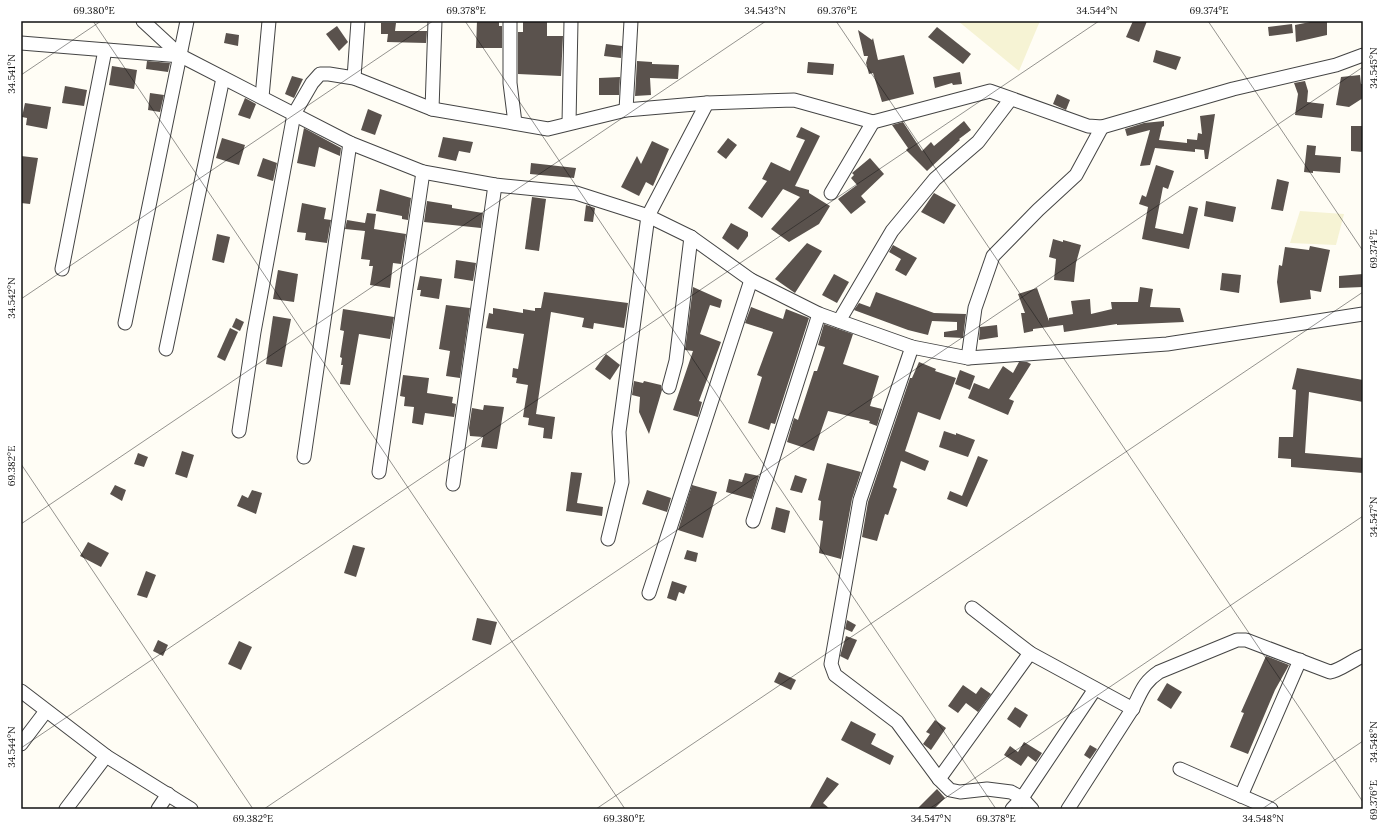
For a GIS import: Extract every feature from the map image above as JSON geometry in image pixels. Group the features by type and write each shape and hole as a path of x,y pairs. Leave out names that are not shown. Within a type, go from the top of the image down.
{"street":[{"path":"143,21 182,56 350,143 423,172 495,185 576,193 648,216 691,237 751,280 819,314 912,347 968,358 1167,344 1363,314"},
{"path":"125,323 182,56 187,21"},
{"path":"262,98 269,21"},
{"path":"354,78 358,21"},
{"path":"432,109 435,21"},
{"path":"510,21 510,83 515,124"},
{"path":"569,123 571,21"},
{"path":"626,110 631,21"},
{"path":"21,44 182,56"},
{"path":"62,269 105,50"},
{"path":"239,431 254,332 294,114 312,83 320,74 354,78 432,109 548,129 626,110 707,103 794,100 873,122 990,91 1010,100 1088,126 1102,127 1233,89 1336,65 1363,55"},
{"path":"166,349 223,78"},
{"path":"838,321 892,231 935,178 978,142 1010,100"},
{"path":"608,539 622,482 620,432 648,216 707,103"},
{"path":"831,193 873,122"},
{"path":"968,358 975,308 993,256 1076,174 1102,127"},
{"path":"304,457 350,143"},
{"path":"379,472 423,172"},
{"path":"453,484 495,185"},
{"path":"669,388 676,361 691,237"},
{"path":"649,593 751,280"},
{"path":"753,521 819,314"},
{"path":"912,347 860,500 831,664 835,675 897,722 939,778 950,790 960,792 995,790 1011,792 1022,798 1032,809"},
{"path":"972,608 1030,653 1133,708"},
{"path":"1068,809 1133,708 1143,686 1150,678 1159,672 1237,640 1253,641 1330,672 1336,672 1350,662 1363,656"},
{"path":"939,778 1030,653"},
{"path":"1241,796 1300,660"},
{"path":"1012,809 1022,798 1095,689"},
{"path":"21,691 106,756 191,809"},
{"path":"21,744 46,711"},
{"path":"66,809 106,756"},
{"path":"1180,769 1271,809"},
{"path":"158,809 168,794"}],"shaded area":[{"path":"958,21 1040,21 1019,71"},
{"path":"1300,211 1344,214 1336,245 1290,243"}],"building":[{"path":"477,21 499,21 499,26 502,26 502,48 476,48"},
{"path":"523,21 547,21 547,36 563,36 561,76 518,74 518,32 523,32"},
{"path":"1133,21 1147,21 1139,42 1126,37"},
{"path":"1315,21 1327,21 1327,35 1296,42 1295,25"},
{"path":"381,23 396,23 395,31 427,31 426,43 387,42 388,34 381,34"},
{"path":"1292,24 1293,33 1269,36 1268,27"},
{"path":"337,26 348,42 339,51 326,34"},
{"path":"937,27 971,54 963,64 928,37"},
{"path":"858,30 872,40 873,38 878,60 904,55 914,94 882,102 873,73 869,74 866,63 868,56 864,56"},
{"path":"226,33 239,35 238,46 224,43"},
{"path":"606,44 622,46 621,58 604,56"},
{"path":"1156,50 1181,57 1176,70 1153,62"},
{"path":"147,61 170,63 168,72 146,69"},
{"path":"637,61 652,62 652,64 679,65 678,79 650,78 651,95 635,96"},
{"path":"808,62 834,64 833,75 807,73"},
{"path":"112,66 137,70 134,89 109,85"},
{"path":"960,72 962,84 953,85 952,83 935,88 933,77"},
{"path":"1360,75 1361,84 1363,84 1363,98 1349,107 1336,105 1341,77"},
{"path":"292,76 303,79 294,98 285,94"},
{"path":"620,77 619,95 599,95 599,78"},
{"path":"1305,81 1308,91 1307,102 1324,104 1322,118 1295,115 1298,94 1294,83"},
{"path":"65,86 87,90 84,106 62,103"},
{"path":"150,93 164,95 160,112 148,110"},
{"path":"1057,94 1070,100 1066,110 1053,104"},
{"path":"245,98 256,104 250,119 238,115"},
{"path":"25,103 51,107 47,129 26,125 27,118 22,117"},
{"path":"368,109 382,115 375,135 361,130"},
{"path":"1215,114 1208,159 1205,159 1204,150 1195,149 1195,152 1155,148 1150,165 1140,166 1150,130 1127,136 1125,129 1144,123 1164,121 1164,126 1162,127 1159,140 1187,143 1187,139 1197,140 1198,133 1202,134 1200,116"},
{"path":"964,121 971,130 959,139 960,140 927,171 906,150 908,148 892,125 903,122 922,151 931,142 934,146"},
{"path":"1351,126 1363,126 1363,152 1351,151"},
{"path":"801,127 820,136 795,186 809,190 809,193 830,206 819,224 789,242 771,229 800,197 783,189 762,218 748,208 767,181 762,179 771,162 790,171 805,140 796,137"},
{"path":"304,128 341,148 340,156 319,147 315,167 297,163"},
{"path":"443,137 473,142 470,153 459,151 456,161 438,157"},
{"path":"222,138 245,145 239,165 216,158"},
{"path":"728,138 737,145 726,159 717,152"},
{"path":"652,141 669,149 653,186 646,182 639,196 621,187 637,156 641,164"},
{"path":"1307,145 1316,146 1315,155 1341,157 1340,173 1313,171 1313,173 1304,172"},
{"path":"21,156 38,158 30,204 21,203"},
{"path":"263,158 277,163 273,181 257,176"},
{"path":"870,158 884,174 861,196 866,202 851,214 838,199 857,185 851,178 854,175 852,173"},
{"path":"531,163 576,168 574,178 530,174"},
{"path":"1156,165 1174,171 1168,189 1163,187 1155,228 1183,234 1189,206 1198,208 1189,249 1142,239 1148,207 1139,204 1142,195 1146,197"},
{"path":"1277,179 1289,182 1283,211 1271,209"},
{"path":"380,189 411,198 408,220 402,219 402,216 376,211"},
{"path":"934,193 956,205 944,224 921,212"},
{"path":"532,197 546,199 539,251 525,249"},
{"path":"427,201 452,205 452,208 483,213 481,228 424,222"},
{"path":"1206,201 1236,207 1233,222 1204,216"},
{"path":"302,203 326,208 324,219 331,220 327,243 305,240 306,233 297,232"},
{"path":"586,205 595,208 593,222 584,221"},
{"path":"367,213 376,214 374,229 406,234 401,264 393,263 390,288 370,285 373,266 369,266 370,260 361,259 365,231 345,229 347,220 365,223"},
{"path":"731,223 748,232 748,236 738,250 722,238"},
{"path":"217,234 230,237 224,263 212,260"},
{"path":"1053,239 1081,245 1076,263 1074,282 1054,280 1056,259 1049,257"},
{"path":"807,243 822,251 795,293 775,279"},
{"path":"893,245 917,258 906,276 895,270 901,259 889,252"},
{"path":"1310,246 1330,250 1321,292 1310,290 1311,299 1280,303 1277,282 1279,265 1282,266 1285,247 1309,250"},
{"path":"456,260 476,263 473,281 454,278"},
{"path":"278,270 298,274 294,302 273,299"},
{"path":"1222,273 1241,275 1239,293 1220,290"},
{"path":"834,274 849,282 837,303 822,295"},
{"path":"1363,274 1363,287 1339,288 1339,276"},
{"path":"420,276 442,279 439,299 420,296 421,290 417,290"},
{"path":"693,287 722,300 720,308 710,305 700,334 721,342 699,401 702,402 698,417 673,410 693,351 685,350"},
{"path":"1140,287 1153,289 1150,307 1180,308 1184,322 1117,324 1064,332 1063,325 1033,329 1033,331 1024,333 1021,313 1025,313 1018,294 1037,288 1049,321 1049,318 1073,314 1071,301 1090,299 1091,314 1112,309 1111,302 1138,302"},
{"path":"544,292 628,303 624,328 594,323 593,329 582,327 584,318 551,312 536,414 555,417 552,439 543,438 544,428 528,425 529,418 523,417 528,385 516,383 517,378 512,377 513,368 518,369 524,334 486,328 489,313 493,314 493,308 523,313 523,309 535,311 535,308 541,308"},
{"path":"876,292 934,313 966,314 963,338 944,337 944,332 957,330 957,322 932,321 928,335 908,330 854,310 859,303 870,307"},
{"path":"446,305 470,308 460,378 446,376 450,351 439,349"},
{"path":"751,307 783,319 786,309 809,318 775,424 771,423 769,430 748,423 762,377 757,375 773,332 745,323"},
{"path":"343,309 394,317 390,339 359,334 350,385 340,384 343,365 341,365 342,358 340,357 344,331 340,330"},
{"path":"273,316 291,319 282,367 266,364"},
{"path":"236,318 244,322 240,331 232,327"},
{"path":"824,324 853,334 843,364 879,376 870,406 882,409 877,426 869,423 870,421 828,411 814,451 787,442 794,418 798,420 814,371 817,371 825,347 818,345"},
{"path":"997,325 998,337 979,340 980,327"},
{"path":"230,328 238,332 225,361 217,357"},
{"path":"606,354 620,365 610,380 595,369"},
{"path":"919,362 936,369 935,371 956,378 940,420 918,412 905,451 929,461 925,471 901,461 893,487 897,489 888,515 885,514 877,541 862,537 868,502 910,378 912,378"},
{"path":"1019,362 1027,362 1031,364 1009,399 1014,401 1008,415 968,398 974,383 989,389 1003,366 1013,373"},
{"path":"1297,368 1363,380 1363,402 1309,392 1305,453 1363,458 1363,473 1291,467 1291,459 1278,458 1279,437 1293,437 1296,390 1292,389"},
{"path":"960,370 975,376 970,390 955,384"},
{"path":"403,375 429,378 427,393 453,397 452,403 456,404 454,417 425,413 423,425 412,423 414,407 404,406 405,397 400,396"},
{"path":"634,381 643,383 644,381 661,385 662,390 649,434 639,412 640,397 632,395"},
{"path":"484,405 504,407 497,449 481,447 483,437 470,436 469,428 472,408 483,410"},
{"path":"944,431 956,435 956,433 975,440 968,457 939,447"},
{"path":"182,451 194,455 187,478 175,474"},
{"path":"138,453 148,457 144,467 134,464"},
{"path":"978,456 988,460 967,507 947,499 950,491 962,496"},
{"path":"827,463 861,472 852,499 841,559 819,553 823,521 819,520 821,501 818,500"},
{"path":"571,472 582,473 577,503 603,507 602,516 566,511"},
{"path":"745,473 759,476 752,499 726,492 729,479 742,482"},
{"path":"795,475 807,479 802,493 790,490"},
{"path":"115,485 126,490 122,501 110,494"},
{"path":"692,485 717,492 703,538 678,530"},
{"path":"252,490 262,493 256,514 237,506 242,495 248,498"},
{"path":"647,490 671,498 667,512 642,504"},
{"path":"776,507 790,511 785,533 771,529"},
{"path":"88,542 109,553 101,567 80,556"},
{"path":"353,545 365,548 356,577 344,573"},
{"path":"687,550 698,553 696,562 684,559"},
{"path":"146,571 156,575 147,598 137,595"},
{"path":"672,581 687,586 684,594 679,592 676,601 667,598"},
{"path":"477,618 497,622 491,645 472,640"},
{"path":"847,620 856,625 852,632 845,629"},
{"path":"846,636 857,640 848,660 840,656"},
{"path":"158,640 168,645 163,656 153,651"},
{"path":"239,641 252,647 241,670 228,664"},
{"path":"1266,656 1289,665 1275,690 1248,754 1230,747 1244,713 1241,712"},
{"path":"779,672 796,680 791,690 774,682"},
{"path":"1167,683 1182,692 1171,709 1157,700"},
{"path":"963,685 976,694 981,687 991,694 978,712 966,703 958,713 948,706"},
{"path":"1015,707 1028,715 1020,728 1007,719"},
{"path":"935,720 946,728 931,750 923,744 930,734 926,732"},
{"path":"851,721 876,734 871,744 894,756 890,765 841,740"},
{"path":"1024,742 1042,753 1036,762 1028,756 1021,766 1004,755 1010,746 1018,752"},
{"path":"1090,745 1097,749 1090,759 1084,755"},
{"path":"827,777 839,784 823,803 830,809 809,809"},
{"path":"937,789 945,798 934,809 917,809"}]}
